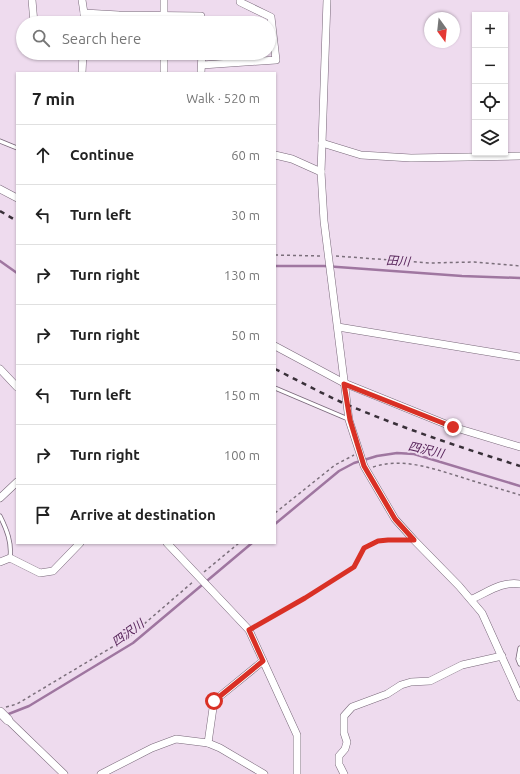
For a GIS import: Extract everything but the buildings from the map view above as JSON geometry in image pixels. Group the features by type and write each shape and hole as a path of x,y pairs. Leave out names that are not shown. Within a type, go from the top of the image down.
{"street":[{"path":"32,0 33,16"},
{"path":"82,0 84,13 118,16"},
{"path":"164,0 164,16"},
{"path":"240,0 240,2 267,16"},
{"path":"327,0 321,172 324,221 344,384 350,420 359,453 365,468 395,519 472,599 482,613 502,656 518,685 520,697"},
{"path":"82,72 83,60"},
{"path":"164,60 164,72"},
{"path":"201,72 202,60"},
{"path":"202,64 276,60"},
{"path":"322,143 361,155 404,157 520,156"},
{"path":"276,155 292,159 321,172"},
{"path":"0,189 16,197"},
{"path":"338,327 520,357"},
{"path":"276,347 344,384 453,427 520,447"},
{"path":"0,370 16,385"},
{"path":"0,498 16,483"},
{"path":"0,562 10,558 40,573 45,573 52,571 79,544"},
{"path":"168,544 249,630 297,735 297,774"},
{"path":"472,599 501,584 520,584"},
{"path":"344,774 339,764 339,756 345,749 347,742 344,733 344,716 352,707 387,694 401,685 411,682 430,681 462,665 502,656"},
{"path":"208,743 214,701 263,661"},
{"path":"2,710 8,720 64,774"},
{"path":"101,774 152,748 176,739 208,743 220,748 264,774"}],"lane":[{"path":"0,141 16,148"},
{"path":"276,388 350,420"},
{"path":"0,516 8,531 11,550 10,558"},
{"path":"520,648 518,659 520,664"}],"path":[{"path":"276,255 430,263 474,262 520,266"},
{"path":"276,512 335,465 359,453"},
{"path":"365,468 398,462 409,463 435,469 520,495"},
{"path":"249,630 305,598 354,567 364,548 378,541 414,540"},
{"path":"2,710 17,704 124,641 200,578 238,544"}],"waterway":[{"name":"田川","path":"0,261 16,272"},
{"name":"田川","path":"276,266 324,266 462,276 520,278"},
{"name":"四沢川","path":"276,523 339,471 354,463 377,456 397,453 414,454 520,486"},
{"name":"四沢川","path":"6,715 29,706 133,643 251,544"}],"railway":[{"path":"0,211 16,220"},
{"path":"276,370 341,402 385,420 520,466"}],"route":[{"path":"214,701 263,661 249,630 305,598 354,567 364,548 378,541 414,540 395,519 364,466 350,420 344,384 453,427"}]}
